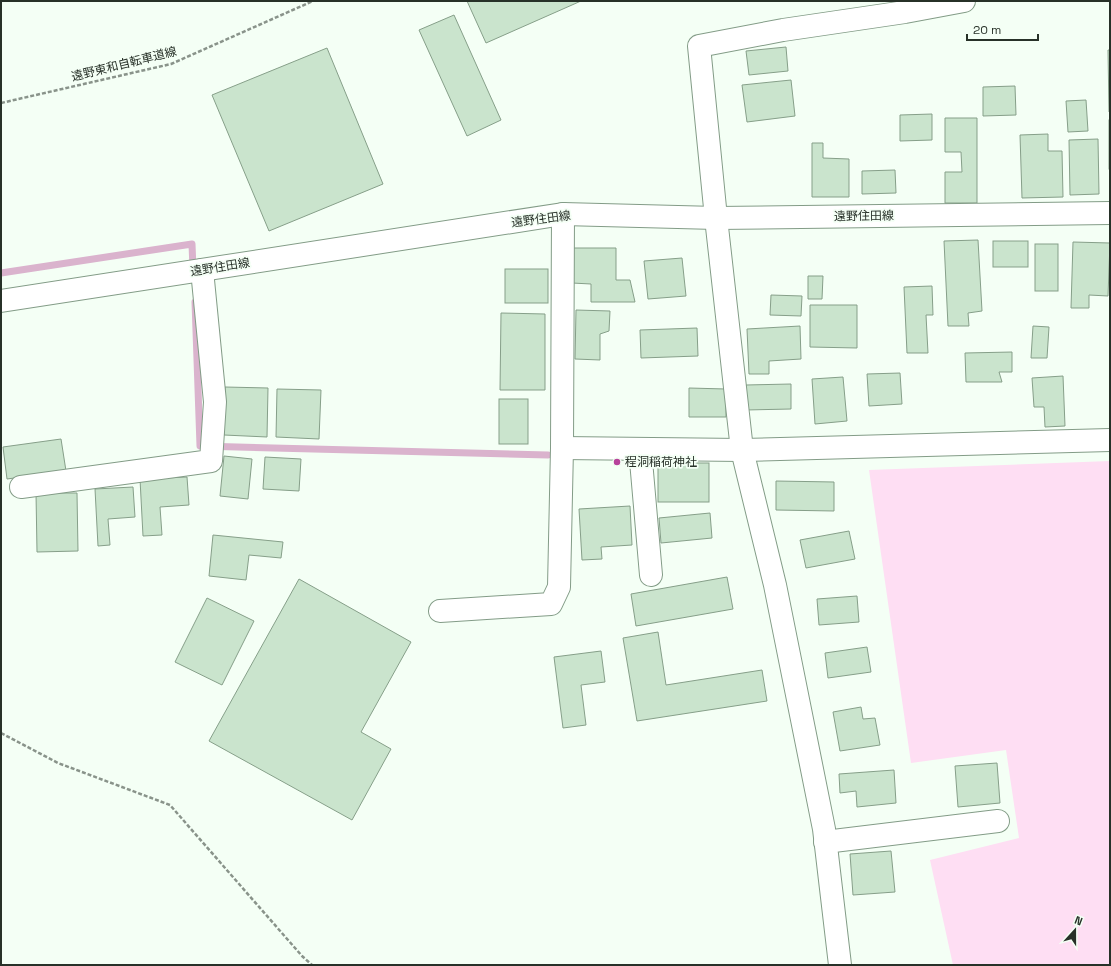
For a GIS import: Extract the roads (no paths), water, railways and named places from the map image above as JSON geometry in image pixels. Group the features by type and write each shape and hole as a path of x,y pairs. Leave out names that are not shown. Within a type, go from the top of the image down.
{"street":[{"path":"840,965 824,830 775,585 742,450 716,218 699,46 783,30 905,12 964,1"},
{"name":"遠野住田線","path":"1,301 563,214 716,218 1110,213"},
{"path":"440,611 551,604 559,587 562,448 563,214"},
{"path":"21,487 211,461 215,402 202,270"},
{"path":"562,448 742,450 1110,440"},
{"path":"640,449 651,574"},
{"path":"825,842 998,821"}],"waterway":[{"path":"1,273 192,244 193,269"},
{"path":"195,302 200,446 548,455"}],"place":[{"name":"程洞稲荷神社","path":"617,462"}]}
